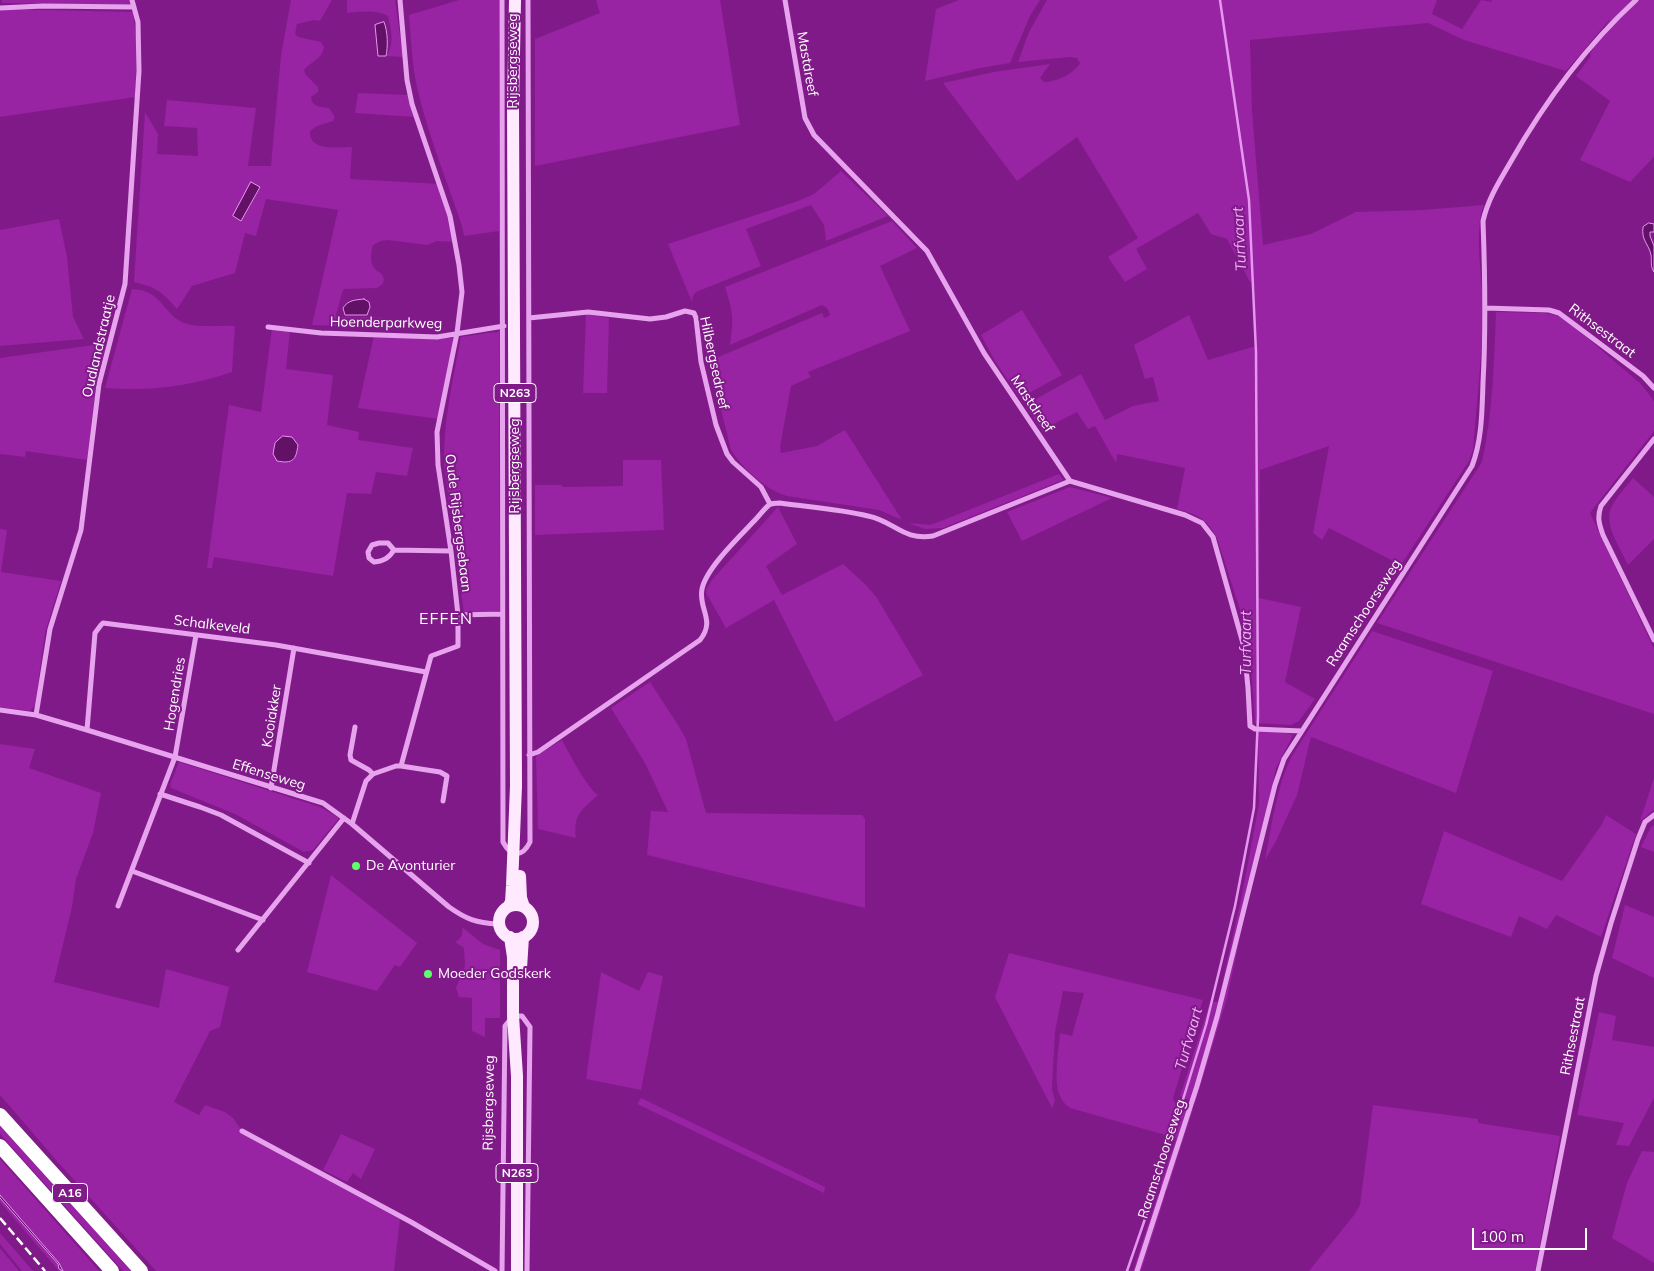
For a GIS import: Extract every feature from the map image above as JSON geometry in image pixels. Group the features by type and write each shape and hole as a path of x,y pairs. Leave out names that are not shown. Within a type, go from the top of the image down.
{"highway":[{"name":"A16","path":"0,1115 141,1271"},
{"name":"A16","path":"0,1146 112,1271"}],"main road":[{"name":"Rijsbergseweg","path":"515,0 516,786 517,854 524,907"},
{"name":"Rijsbergseweg","path":"508,907 511,902 517,854"},
{"path":"508,907 520,905 524,907"},
{"name":"N263","path":"498,924 503,911 508,907"},
{"name":"N263","path":"524,907 531,914 533,927 524,937"},
{"path":"498,924 504,934 510,938 524,937"},
{"name":"Rijsbergseweg","path":"513,1019 524,937"},
{"name":"Rijsbergseweg","path":"510,938 513,957 513,1019 517,1076 517,1271"}],"street":[{"name":"Oudlandstraatje","path":"36,715 50,629 81,530 99,384 125,284 140,42 132,0"},
{"name":"Oude Rijsbergsebaan","path":"400,0 407,80 412,104 450,216 456,241 462,292 457,333 437,432 438,466 451,551 458,615 458,646 431,656 401,766"},
{"name":"Rijsbergseweg","path":"502,0 504,326 503,842 508,851 517,854 526,849 530,842 528,0"},
{"name":"Mastdreef","path":"785,0 805,118 814,135 927,251 984,353 1070,481"},
{"name":"Raamschoorseweg","path":"1137,1271 1197,1086 1275,785 1284,759 1472,466 1478,450 1481,427 1486,308 1483,221 1487,204 1533,124 1582,57 1636,0"},
{"path":"0,8 43,6 134,7"},
{"name":"Rithsestraat","path":"1486,308 1549,310 1559,313 1643,376 1654,388"},
{"name":"Hilbergsedreef","path":"529,318 588,312 643,320 658,319 685,311 694,313 716,425 727,454 761,488 770,504"},
{"name":"Hoenderparkweg","path":"268,327 321,333 437,337 504,326"},
{"path":"1654,439 1601,506 1598,514 1602,535 1654,640"},
{"path":"529,755 546,746 700,640 708,626 701,599 705,580 729,548 770,504 780,503 870,516 907,534 920,538 933,536 1070,481 1185,515 1202,523 1213,537 1244,647 1248,688 1248,721 1250,726 1257,729 1301,731"},
{"path":"394,550 389,557 381,561 374,562 369,558 368,552 372,545 379,543 388,543 394,550 451,551"},
{"path":"458,615 502,614"},
{"name":"Schalkeveld","path":"87,730 95,633 104,624 276,644 426,672"},
{"name":"Hogendries","path":"118,906 175,757 196,635"},
{"name":"Kooiakker","path":"272,788 294,648"},
{"name":"Effenseweg","path":"0,710 36,715 323,803 352,824 460,915 474,920 498,924"},
{"path":"355,727 350,755 351,760 373,774"},
{"path":"352,824 366,782 373,774 396,766 440,772 447,776 443,801"},
{"path":"160,794 221,815 309,864"},
{"name":"Rithsestraat","path":"1538,1271 1596,976 1638,839 1645,822 1654,815"},
{"path":"238,950 309,864 344,818"},
{"path":"132,870 264,920"},
{"path":"513,1019 530,1027 527,1271"},
{"name":"Rijsbergseweg","path":"502,1271 513,1019"},
{"path":"242,1130 411,1222 494,1271"}],"shaded area":[{"path":"2,0 131,0 133,5 2,3"},
{"path":"291,0 332,0 320,21 314,20 297,24 295,34 298,37 321,42 324,47 319,58 304,70 306,75 318,87 318,92 311,97 313,103 317,106 329,108 335,117 333,121 317,126 310,131 311,138 314,142 325,147 352,147 350,179 440,184 456,242 437,241 427,245 388,240 381,241 373,245 371,257 372,265 381,273 384,279 383,284 377,288 344,289 342,293 336,315 339,317 388,318 385,328 312,325 338,210 266,199 256,236 245,233 235,273 192,286 177,309 158,291 149,286 134,282 145,112 158,134 157,154 198,156 197,128 164,126 167,100 256,108 248,166 271,166 281,55","holes":["251,183 260,188 241,221 233,216"]},
{"path":"347,0 395,0 403,57 386,56 391,47 388,16 373,12 347,13"},
{"path":"459,0 499,0 499,231 464,236 417,87 409,15"},
{"path":"596,0 720,0 740,125 535,166 535,39 600,13"},
{"path":"959,0 1040,0 1030,16 1010,63 925,81 936,9"},
{"path":"1047,0 1437,0 1432,14 1462,29 1481,0 1491,2 1492,0 1654,0 1654,157 1630,182 1580,160 1610,101 1576,76 1591,56 1590,54 1610,19 1566,71 1464,40 1428,23 1250,40 1252,111 1263,245 1311,234 1356,212 1423,210 1484,205 1479,228 1483,308 1473,450 1469,461 1401,565 1329,528 1322,540 1313,533 1329,446 1260,470 1259,598 1301,607 1285,682 1315,699 1299,721 1291,725 1255,723 1250,649 1243,619 1217,538 1201,518 1177,509 1185,468 1117,454 1116,463 1095,426 1088,429 1077,412 1042,430 1025,405 1081,374 1105,420 1133,406 1159,401 1153,377 1145,379 1134,345 1189,315 1208,360 1256,346 1254,281 1250,282 1227,239 1211,234 1198,213 1136,249 1147,269 1125,282 1108,257 1138,238 1077,137 1017,181 943,83 994,72 1050,64 1040,78 1044,82 1059,79 1074,71 1080,63 1077,58 1018,62 1029,32"},
{"path":"0,9 133,12 137,45 135,97 0,117"},
{"path":"384,22 387,35 387,52 386,56 378,56 375,25"},
{"path":"358,93 410,95 415,117 355,113"},
{"path":"841,171 888,216 826,241 824,225 811,205 746,229 761,266 696,292 692,302 668,244 798,201 814,194"},
{"path":"251,182 260,187 241,221 233,216"},
{"path":"59,219 67,257 73,317 84,339 0,346 0,230"},
{"path":"892,221 917,248 880,266 910,331 808,372 811,377 791,386 780,447 781,453 817,446 845,430 902,520 879,510 787,496 763,484 742,464 731,450 709,361 822,313 824,318 830,314 827,308 822,305 730,345 732,316 725,287"},
{"path":"1649,223 1654,224 1654,232 1650,232 1650,236 1654,246 1654,272 1650,251 1643,232 1643,227"},
{"path":"132,289 149,293 160,301 174,317 185,323 199,326 235,326 232,372 169,387 138,389 105,388"},
{"path":"364,299 369,302 370,307 367,315 345,315 343,308 347,303"},
{"path":"1022,310 1062,375 1020,398 995,361 981,335"},
{"path":"1496,312 1545,313 1563,317 1641,384 1654,401 1654,431 1590,513 1654,649 1654,714 1377,623 1482,462 1491,406"},
{"path":"586,314 609,318 607,393 583,393"},
{"path":"272,328 290,330 286,369 333,375 327,425 359,432 358,440 413,448 407,476 376,472 371,494 347,493 333,576 214,557 212,568 207,568 229,405 261,412"},
{"path":"499,332 500,611 464,613 444,465 447,417 461,337"},
{"path":"374,336 453,338 439,419 358,408"},
{"path":"101,344 106,345 96,384 87,460 26,451 25,457 0,454 0,358"},
{"path":"283,436 292,437 298,445 295,457 287,462 277,461 273,454 275,443"},
{"path":"623,460 661,460 664,530 535,535 535,485 562,485 563,487 623,486"},
{"path":"1059,474 1063,480 943,528 925,529 908,523 930,525"},
{"path":"1633,478 1654,497 1654,539 1628,565 1614,536 1609,520 1612,506 1616,499"},
{"path":"1070,487 1112,498 1022,541 1007,512"},
{"path":"778,507 797,544 766,566 782,595 843,564 877,598 923,675 835,722 774,600 726,628 706,593 712,580"},
{"path":"0,529 7,530 1,572 61,581 45,633 35,705 30,711 0,707"},
{"path":"1372,631 1493,671 1456,793 1311,737 1297,795 1265,860 1278,794 1292,756"},
{"path":"650,682 686,739 706,813 862,815 865,819 865,908 647,855 651,811 668,812 645,763 611,708"},
{"path":"1258,731 1293,735 1276,768 1227,998 1195,1103 1180,1096 1210,1002 1218,1002 1242,895 1259,804"},
{"path":"562,740 584,778 598,795 583,809 577,818 576,838 538,829 536,756"},
{"path":"0,744 35,749 29,768 101,793 93,833 76,879 72,907 54,982 159,1008 166,969 229,987 220,1027 210,1031 174,1102 199,1115 205,1105 225,1112 233,1118 242,1131 256,1141 400,1219 394,1271 156,1271 0,1095"},
{"path":"179,762 320,807 339,818 313,850 304,852 235,814 171,788 170,785"},
{"path":"1654,778 1654,810 1640,821"},
{"path":"1606,815 1636,834 1601,937 1556,915 1547,929 1519,916 1511,937 1421,904 1444,831 1562,881 1602,824"},
{"path":"1654,825 1654,852 1641,847 1651,827"},
{"path":"331,875 417,943 400,967 395,965 377,991 307,972"},
{"path":"1625,905 1654,917 1654,978 1612,958"},
{"path":"462,927 483,944 500,950 500,1018 485,1018 485,1037 472,1031 472,998 459,997 456,988 465,966 464,948 455,942 462,936"},
{"path":"1009,953 1203,1000 1173,1098 1174,1102 1193,1109 1167,1190 1160,1187 1176,1138 1070,1108 1060,1096 1057,1074 1060,1033 1072,1036 1084,993 1063,991 1055,1032 1052,1089 1055,1101 1052,1108 995,997"},
{"path":"601,972 639,991 648,972 663,976 641,1090 586,1079"},
{"path":"1599,1012 1616,1016 1612,1040 1654,1047 1654,1098 1629,1146 1616,1145 1624,1123 1577,1115"},
{"path":"641,1098 825,1187 824,1193 637,1104"},
{"path":"1373,1105 1478,1119 1478,1123 1560,1136 1535,1271 1309,1271 1360,1205"},
{"path":"0,1123 133,1271 123,1271 0,1134"},
{"path":"341,1134 375,1149 361,1179 353,1173 347,1182 323,1170"},
{"path":"1642,1151 1654,1152 1654,1263 1612,1238 1627,1183"},
{"path":"0,1159 99,1271 59,1271 0,1202"},
{"path":"1158,1194 1165,1196 1141,1271 1133,1271"},
{"path":"0,1195 59,1263 63,1271 59,1269 58,1264 0,1198"},
{"path":"0,1233 33,1271 22,1271 0,1244"},
{"path":"0,1248 19,1271 0,1271"}],"waterway":[{"name":"Turfvaart","path":"1127,1271 1155,1190 1206,1025 1235,906 1254,808 1258,717 1256,352 1249,200 1220,0"}],"railway":[{"path":"0,1218 45,1271"}],"place":[{"name":"De Avonturier","path":"356,866"},
{"name":"Moeder Godskerk","path":"428,974"}],"district":[{"name":"EFFEN","path":"446,619"}]}
